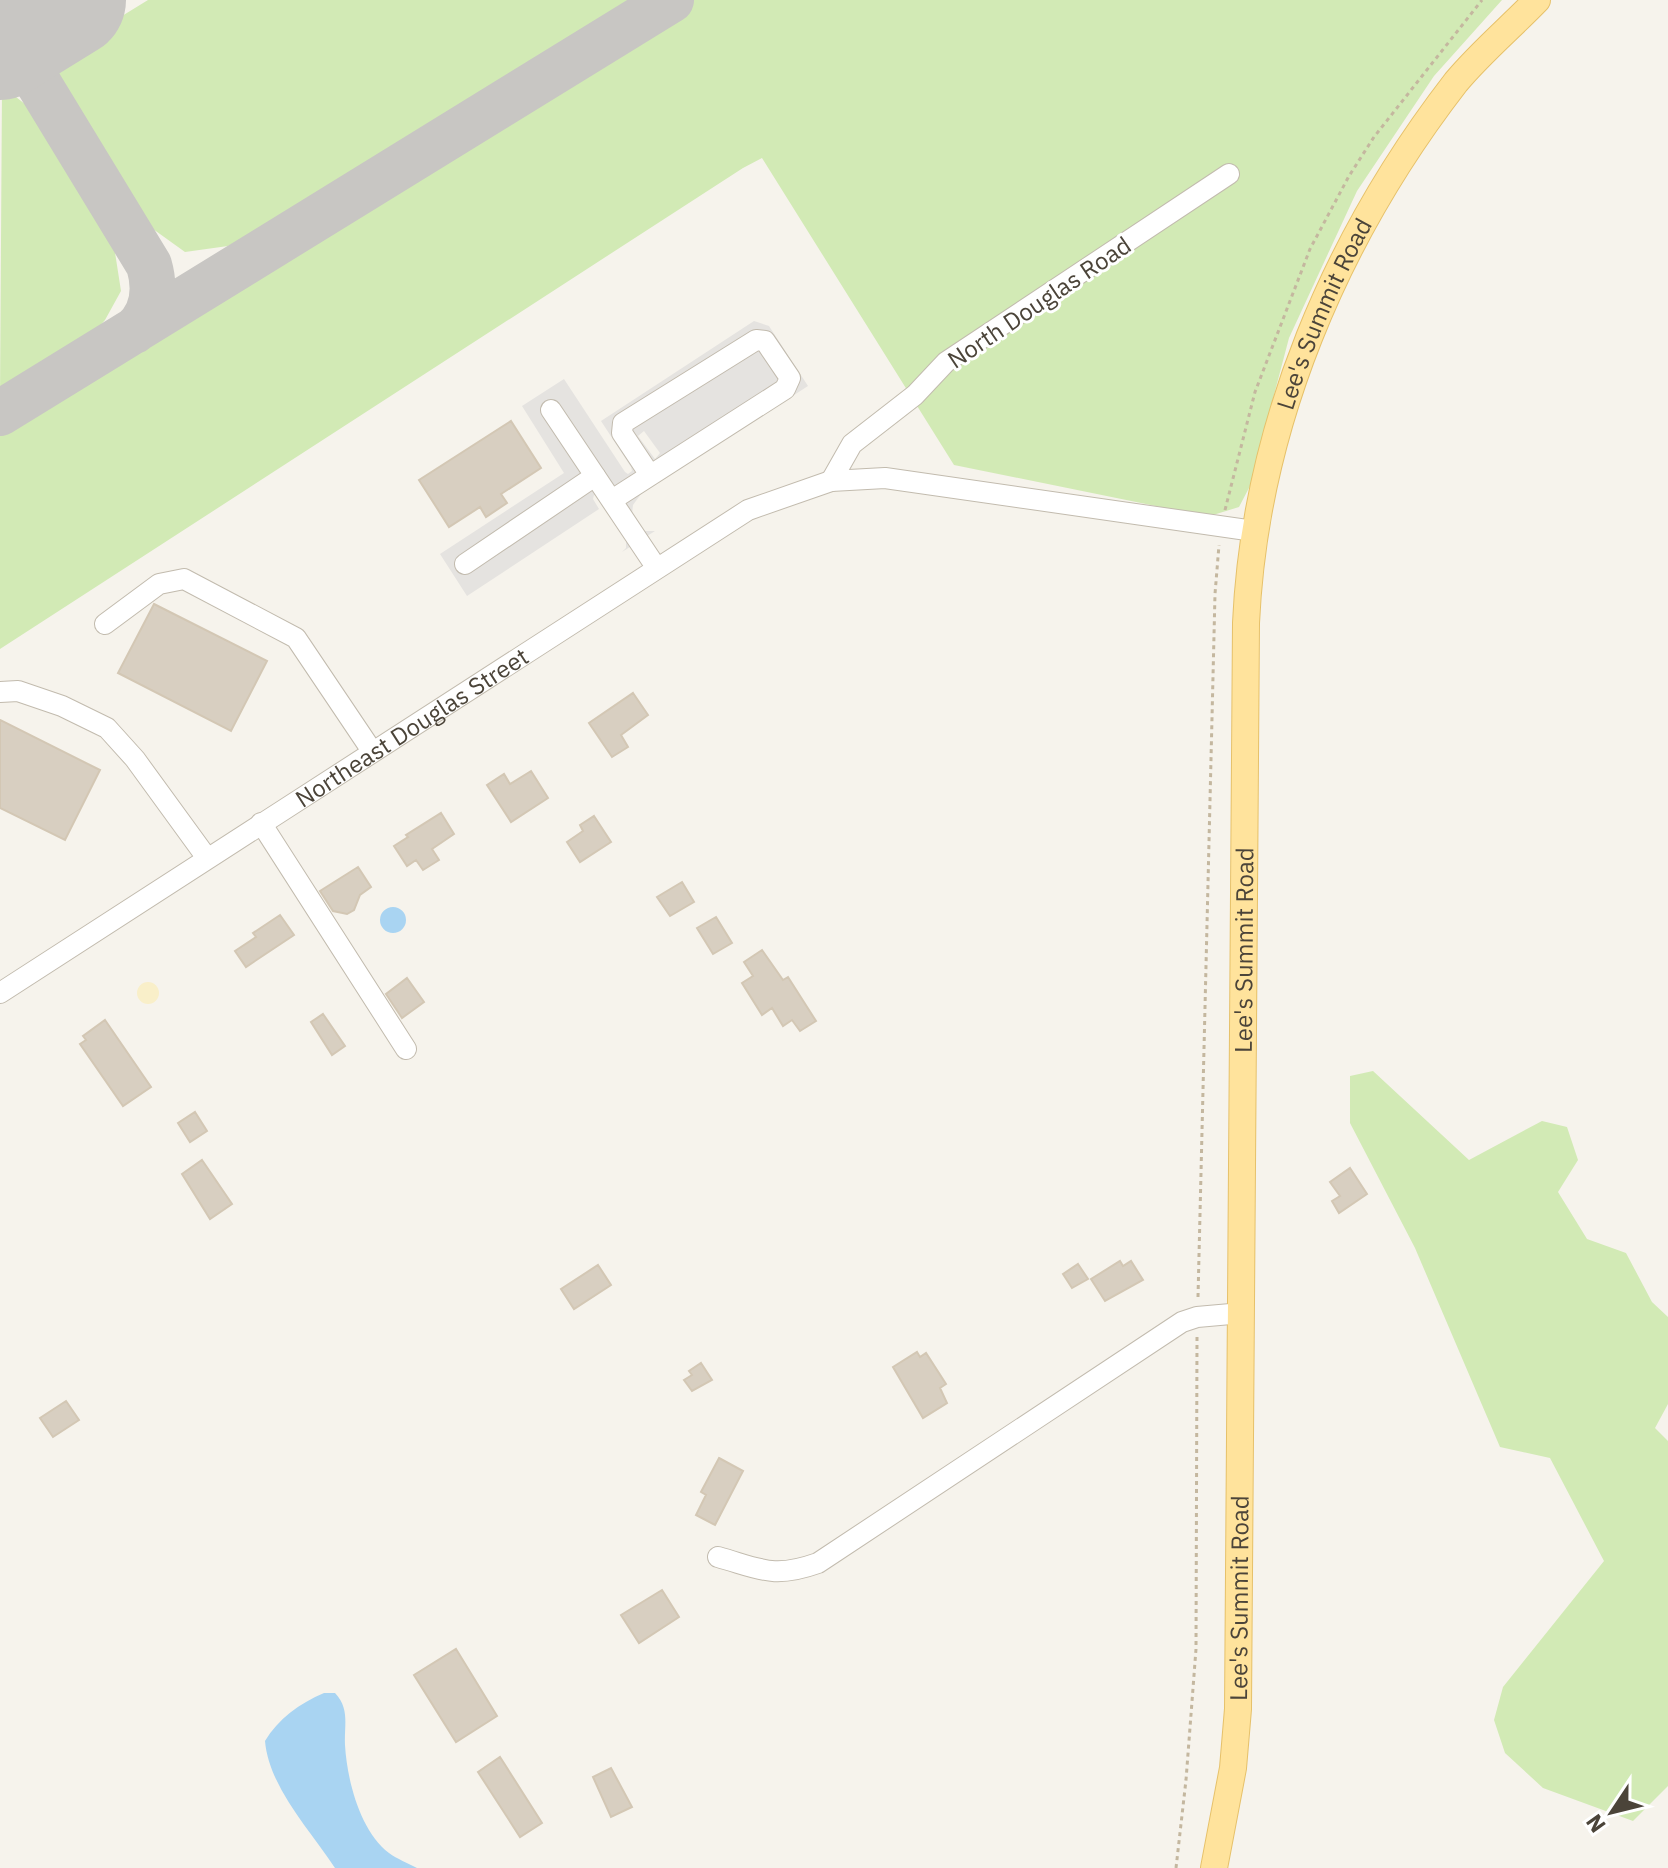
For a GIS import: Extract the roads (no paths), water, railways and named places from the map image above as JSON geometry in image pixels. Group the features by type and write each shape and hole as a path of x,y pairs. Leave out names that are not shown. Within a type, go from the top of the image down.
{"main road":[{"name":"Lee's Summit Road","path":"1214,1868 1233,1768 1238,1709 1246,623 1254,531 1272,450 1324,298 1353,240 1400,162 1458,80 1537,0"}],"street":[{"name":"North Douglas Road","path":"831,481 852,444 915,395 946,362 1229,174"},
{"path":"612,500 785,389 790,378 765,341 756,340 623,423 622,433 650,475"},
{"path":"551,410 656,567"},
{"path":"465,564 595,476"},
{"name":"Northeast Douglas Street","path":"0,993 748,510 831,481 885,478 1254,531"},
{"path":"105,624 159,584 184,579 296,638 372,751"},
{"path":"0,692 18,691 62,706 107,728 135,759 207,858"},
{"path":"261,823 406,1049"},
{"path":"718,1557 776,1573 797,1571 818,1563 1182,1322 1197,1317 1242,1313"}],"water":[{"path":"393,907 402,911 406,920 402,929 393,933 384,929 380,920 384,911"},
{"path":"324,1693 335,1693 343,1705 349,1774 357,1804 370,1832 389,1853 417,1868 335,1868 282,1791 268,1758 265,1741 290,1712"}]}
